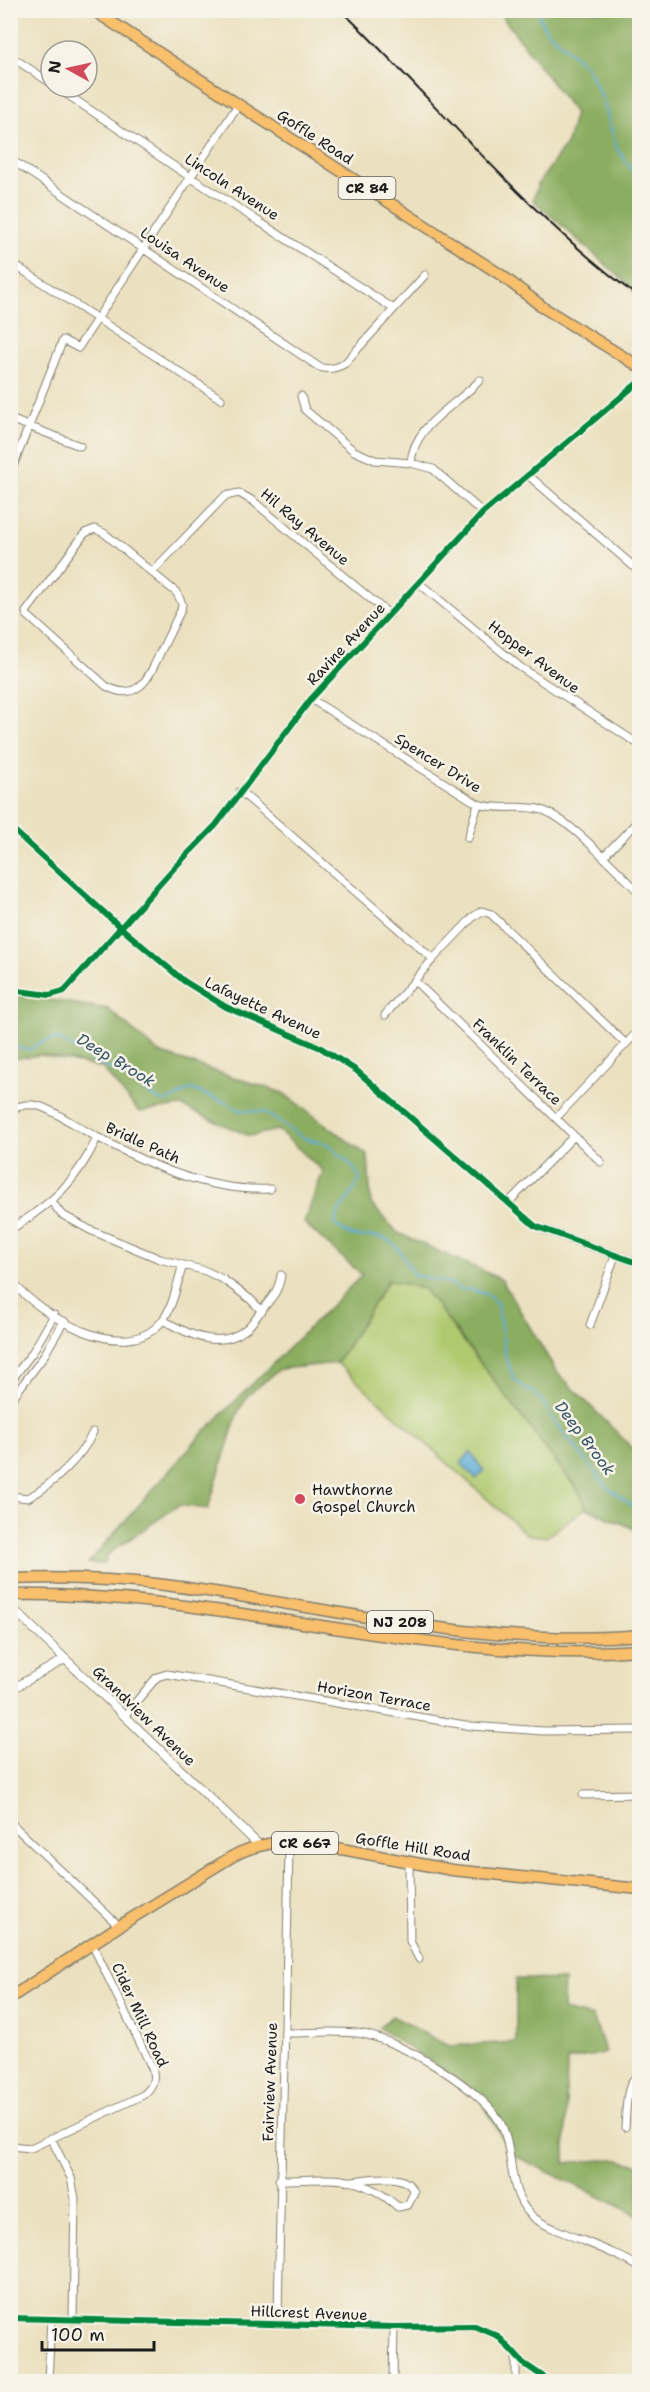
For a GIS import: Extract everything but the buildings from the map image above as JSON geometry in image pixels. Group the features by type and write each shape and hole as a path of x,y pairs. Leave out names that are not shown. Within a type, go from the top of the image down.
{"main road":[{"name":"Goffle Road","path":"93,10 501,275 544,308 639,367"},
{"name":"NJ 208","path":"10,1579 80,1579 163,1585 492,1634 575,1637 639,1635"},
{"name":"NJ 208","path":"10,1595 79,1595 163,1601 407,1640 490,1650 574,1653 639,1650"},
{"name":"Goffle Hill Road","path":"10,1998 119,1926 233,1856 260,1846 289,1841 310,1843 452,1870 639,1888"}],"street":[{"path":"10,56 39,75"},
{"name":"Lincoln Avenue","path":"74,99 394,309"},
{"path":"10,474 63,340 78,348 238,105"},
{"name":"Louisa Avenue","path":"10,159 319,366 332,369 346,360 394,309"},
{"path":"10,261 221,399"},
{"path":"394,309 425,274"},
{"path":"411,463 414,445 423,430 480,380"},
{"name":"Ravine Avenue","path":"10,990 50,996 64,991 210,831 311,699 483,513 639,381"},
{"path":"301,396 305,410 354,451 375,460 424,465 441,475 483,513"},
{"path":"10,418 80,446"},
{"path":"528,475 639,572"},
{"name":"Hil Ray Avenue","path":"152,572 225,496 239,493 253,501 390,615"},
{"path":"95,529 104,533 152,572 177,593 182,604 147,680 136,689 120,692 106,687 27,615 27,608 85,533 90,530 95,529"},
{"name":"Hopper Avenue","path":"419,583 520,667 639,745"},
{"name":"Spencer Drive","path":"311,699 478,804 492,807 529,808 548,812 557,817 603,856 639,893"},
{"path":"240,790 433,959"},
{"path":"468,838 478,804"},
{"path":"603,856 639,819"},
{"name":"Lafayette Avenue","path":"10,827 166,968 202,994 321,1048 357,1071 535,1226 639,1264"},
{"path":"385,1015 473,916 482,911 491,914 626,1044"},
{"name":"Franklin Terrace","path":"415,981 601,1162"},
{"path":"556,1118 639,1029"},
{"name":"Bridle Path","path":"10,1110 22,1106 41,1107 97,1138 196,1180 221,1187 249,1190 270,1189"},
{"path":"508,1203 574,1136"},
{"path":"10,1230 52,1202 75,1177 97,1138"},
{"path":"52,1202 61,1214 90,1230 160,1259 206,1271 224,1280 262,1311"},
{"path":"590,1325 615,1256"},
{"path":"10,1279 39,1307 64,1321 95,1336 123,1339 146,1334 163,1320 183,1265"},
{"path":"163,1320 194,1337 225,1339 245,1330 262,1311 279,1287 281,1275"},
{"path":"10,1382 32,1353 54,1315"},
{"path":"10,1401 36,1366 64,1321"},
{"path":"10,1496 28,1498 45,1487 87,1447 93,1432"},
{"name":"Grandview Avenue","path":"11,1607 260,1846"},
{"path":"10,1690 65,1659"},
{"name":"Horizon Terrace","path":"124,1716 157,1677 167,1674 471,1726 543,1731 639,1730"},
{"path":"583,1795 639,1794"},
{"path":"10,1822 119,1926"},
{"name":"Fairview Avenue","path":"278,2324 279,2180 286,2032 289,1841"},
{"path":"409,1863 410,1941 419,1959"},
{"name":"Cider Mill Road","path":"10,2146 31,2148 143,2095 149,2090 154,2079 152,2068 92,1944"},
{"path":"286,2032 357,2033 381,2039 400,2047 468,2088 490,2108 504,2129 520,2200 527,2212 546,2225 639,2268"},
{"path":"625,2127 628,2087 639,2073"},
{"path":"51,2138 71,2178 75,2199 73,2320"},
{"path":"279,2180 352,2181 379,2178 406,2182 414,2192 408,2205 398,2207 371,2187 352,2181"},
{"name":"Hillcrest Avenue","path":"10,2318 394,2328 475,2326 498,2336 516,2356 551,2382"},
{"path":"48,2382 51,2319"},
{"path":"393,2382 394,2328"},
{"path":"516,2356 516,2382"}],"green space":[{"path":"498,11 639,11 639,301 630,286 533,200 538,184 567,143 575,113"},
{"path":"11,994 108,1009 159,1053 283,1093 368,1156 371,1204 398,1233 501,1279 556,1371 639,1455 639,1531 586,1508 579,1492 424,1289 388,1280 337,1363 280,1369 248,1395 237,1414 208,1509 179,1505 107,1555 105,1564 88,1563 199,1437 362,1275 304,1223 323,1171 278,1130 249,1136 181,1106 139,1112 102,1068 41,1055 11,1059"},
{"path":"388,1280 424,1289 579,1492 586,1508 546,1537 526,1534 337,1363"},
{"path":"516,1979 564,1980 563,2010 593,2017 606,2053 567,2060 565,2163 614,2159 639,2165 639,2216 511,2154 478,2094 379,2028 392,2016 448,2046 516,2042"}],"water":[{"path":"470,1452 484,1471 476,1479 461,1463"}],"waterway":[{"path":"537,10 545,29 586,66 603,100 617,149 640,181"},
{"name":"Deep Brook","path":"10,1046 30,1050 36,1045 55,1038 142,1087 159,1100 169,1101 191,1089 239,1110 264,1112 304,1138 329,1145 352,1166 360,1178 339,1212 335,1225 351,1235 387,1239 398,1250 414,1275 450,1283 459,1289 486,1294 497,1303 506,1358 514,1379 543,1402 554,1421 608,1488 640,1511"}],"railway":[{"path":"341,10 522,196 599,266 640,298"}],"cycle path":[{"path":"10,990 50,995 64,991 174,868 216,825 311,699 483,513 640,381"},
{"path":"10,827 120,927 184,981 226,1007 321,1048 357,1071 535,1226 640,1264"},
{"path":"10,2318 394,2327 475,2326 498,2336 523,2363 551,2382"}],"place":[{"name":"Hawthorne Gospel Church","path":"300,1499"}]}
